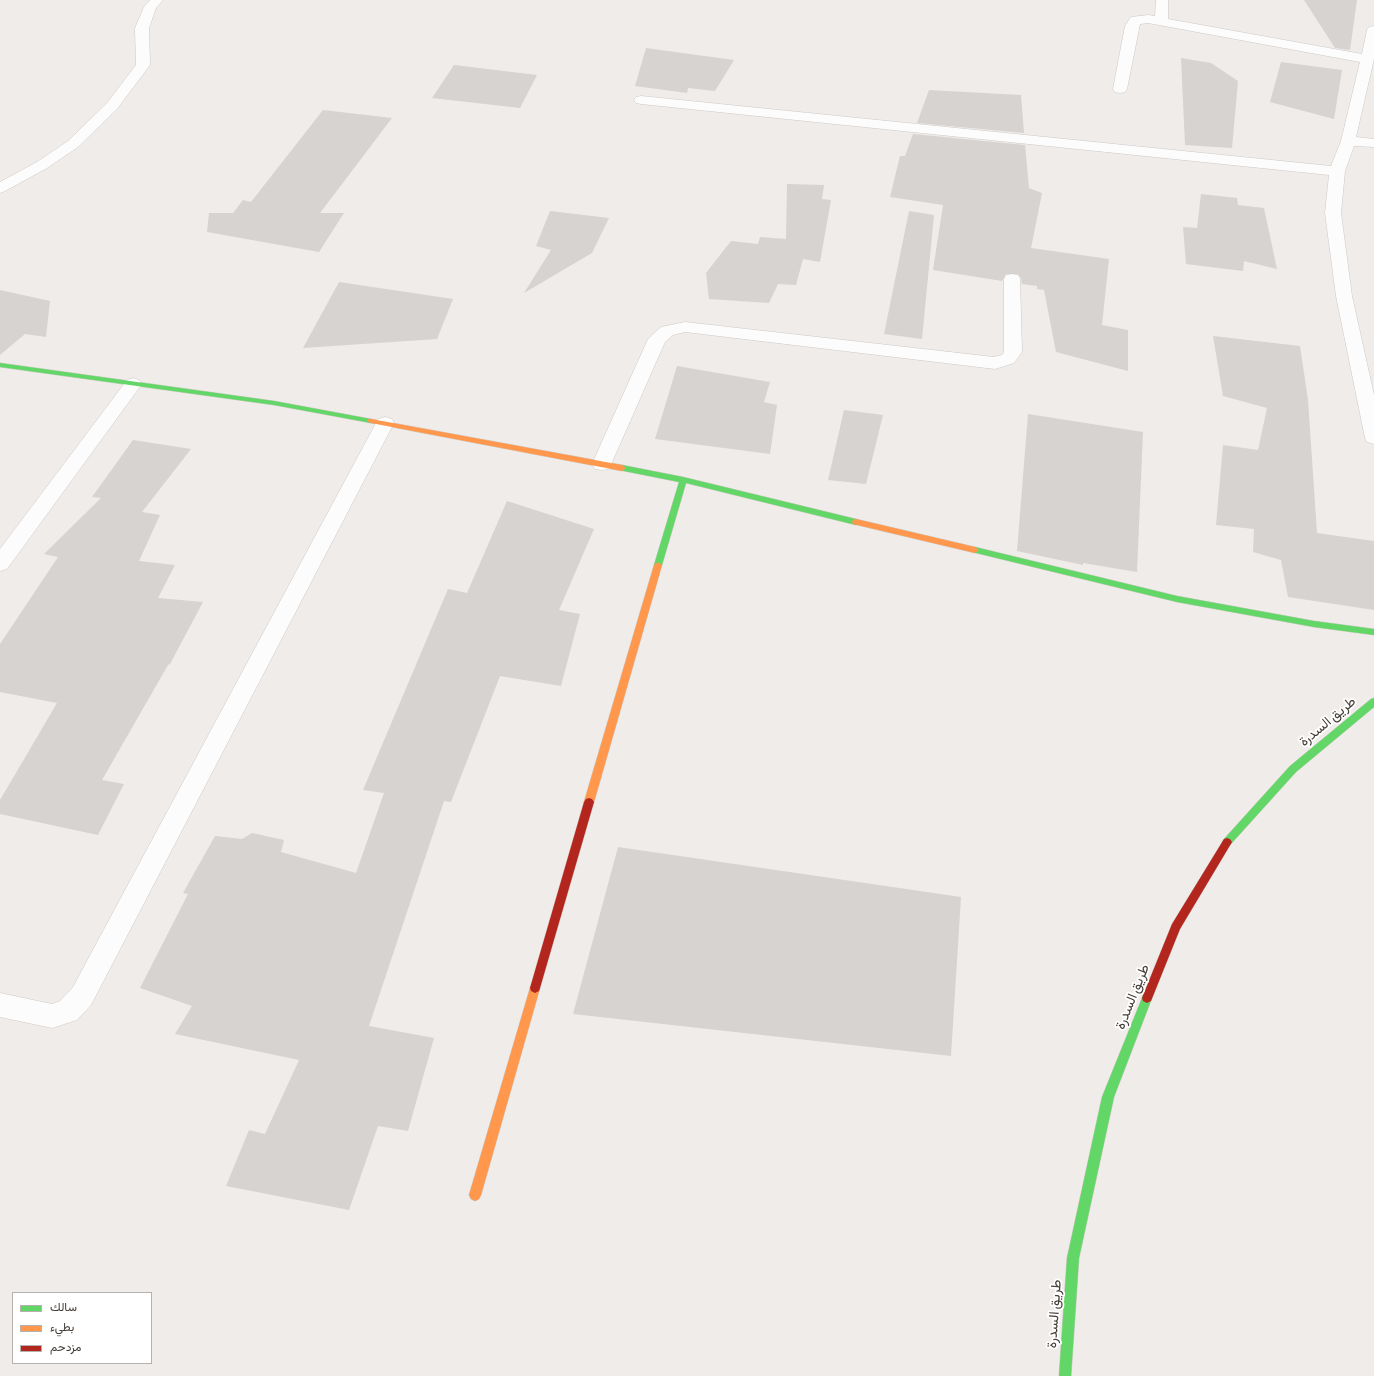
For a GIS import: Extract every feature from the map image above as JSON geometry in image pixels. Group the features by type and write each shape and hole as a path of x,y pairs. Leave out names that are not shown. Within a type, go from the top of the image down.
{"street":[{"path":"0,188 42,165 73,144 112,106 143,65 142,28 150,7 157,0"},
{"path":"1161,20 1162,0"},
{"path":"1120,89 1132,26 1136,20 1161,20 1367,59"},
{"path":"1374,30 1348,141 1337,172 1333,213 1344,296 1374,438"},
{"path":"641,100 1337,172"},
{"path":"1348,141 1374,143"},
{"path":"602,464 657,340 667,331 685,327 995,363 1008,359 1013,352 1012,278"},
{"path":"0,365 274,403 385,422 602,464 683,480 1177,598 1314,624 1374,632"},
{"path":"0,564 133,384"},
{"path":"0,1005 52,1016 68,1011 82,996 385,422"},
{"path":"475,1195 683,480"},
{"name":"طريق السدرة","path":"1064,1376 1073,1258 1108,1097 1176,927 1229,838 1293,769 1374,702"}],"building":[{"path":"1304,0 1357,0 1350,50 1335,48"},
{"path":"646,48 734,60 715,91 688,88 687,93 635,86"},
{"path":"1181,58 1211,63 1238,81 1232,148 1185,145"},
{"path":"1281,62 1342,70 1334,119 1270,102"},
{"path":"454,65 537,75 520,108 432,98"},
{"path":"929,90 1021,95 1024,133 917,123"},
{"path":"323,110 392,118 320,213 344,213 319,252 207,232 209,213 233,213 243,200 251,202"},
{"path":"913,134 1025,145 1029,188 1042,193 1031,248 1109,259 1102,325 1128,330 1128,371 1056,352 1044,290 1037,289 1037,286 1022,284 1021,278 1018,274 1006,274 1002,281 933,270 943,205 890,197 900,156 905,156"},
{"path":"787,184 824,185 822,199 831,200 820,262 803,259 796,285 778,284 769,303 709,299 706,273 731,241 758,244 760,237 786,239"},
{"path":"1201,194 1237,198 1238,205 1264,208 1277,269 1244,261 1243,271 1186,264 1183,227 1197,228"},
{"path":"550,211 609,218 592,253 524,293 551,250 536,246"},
{"path":"909,211 934,215 922,339 884,334"},
{"path":"339,282 453,299 437,339 303,348"},
{"path":"0,290 50,301 46,337 25,334 0,355"},
{"path":"1213,336 1300,346 1308,400 1317,533 1374,541 1374,610 1288,597 1281,560 1253,552 1254,529 1216,525 1223,445 1258,450 1267,408 1223,396"},
{"path":"677,366 770,382 764,402 777,405 770,454 655,439"},
{"path":"844,410 883,415 866,484 828,480"},
{"path":"1028,414 1143,432 1137,572 1083,563 1083,565 1017,551"},
{"path":"133,440 191,449 142,512 160,515 139,561 175,565 158,598 203,602 170,664 168,665 102,780 124,784 98,835 0,814 0,800 57,703 0,692 0,644 58,557 44,554 101,498 92,497"},
{"path":"507,501 594,529 559,610 580,614 561,686 500,676 451,802 444,801 369,1026 434,1038 408,1131 378,1126 349,1210 226,1186 249,1130 265,1134 299,1060 175,1034 192,1006 140,988 188,894 183,893 215,836 242,839 252,833 284,840 281,852 356,873 384,793 363,790 448,589 467,593"},
{"path":"618,847 961,897 951,1056 573,1014"}],"traffic: fast":[{"path":"0,365 274,403 371,421"},
{"path":"622,468 683,480 856,522"},
{"path":"658,565 683,480"},
{"path":"975,550 1177,599 1314,624 1374,632"},
{"path":"1227,842 1293,769 1374,702"},
{"path":"1065,1376 1073,1258 1108,1097 1147,998"}],"traffic: slow":[{"path":"371,421 622,468"},
{"path":"856,522 975,550"},
{"path":"589,802 658,565"},
{"path":"475,1195 535,988"}],"traffic: jam":[{"path":"535,988 589,802"},
{"path":"1147,998 1176,927 1227,842"}]}
